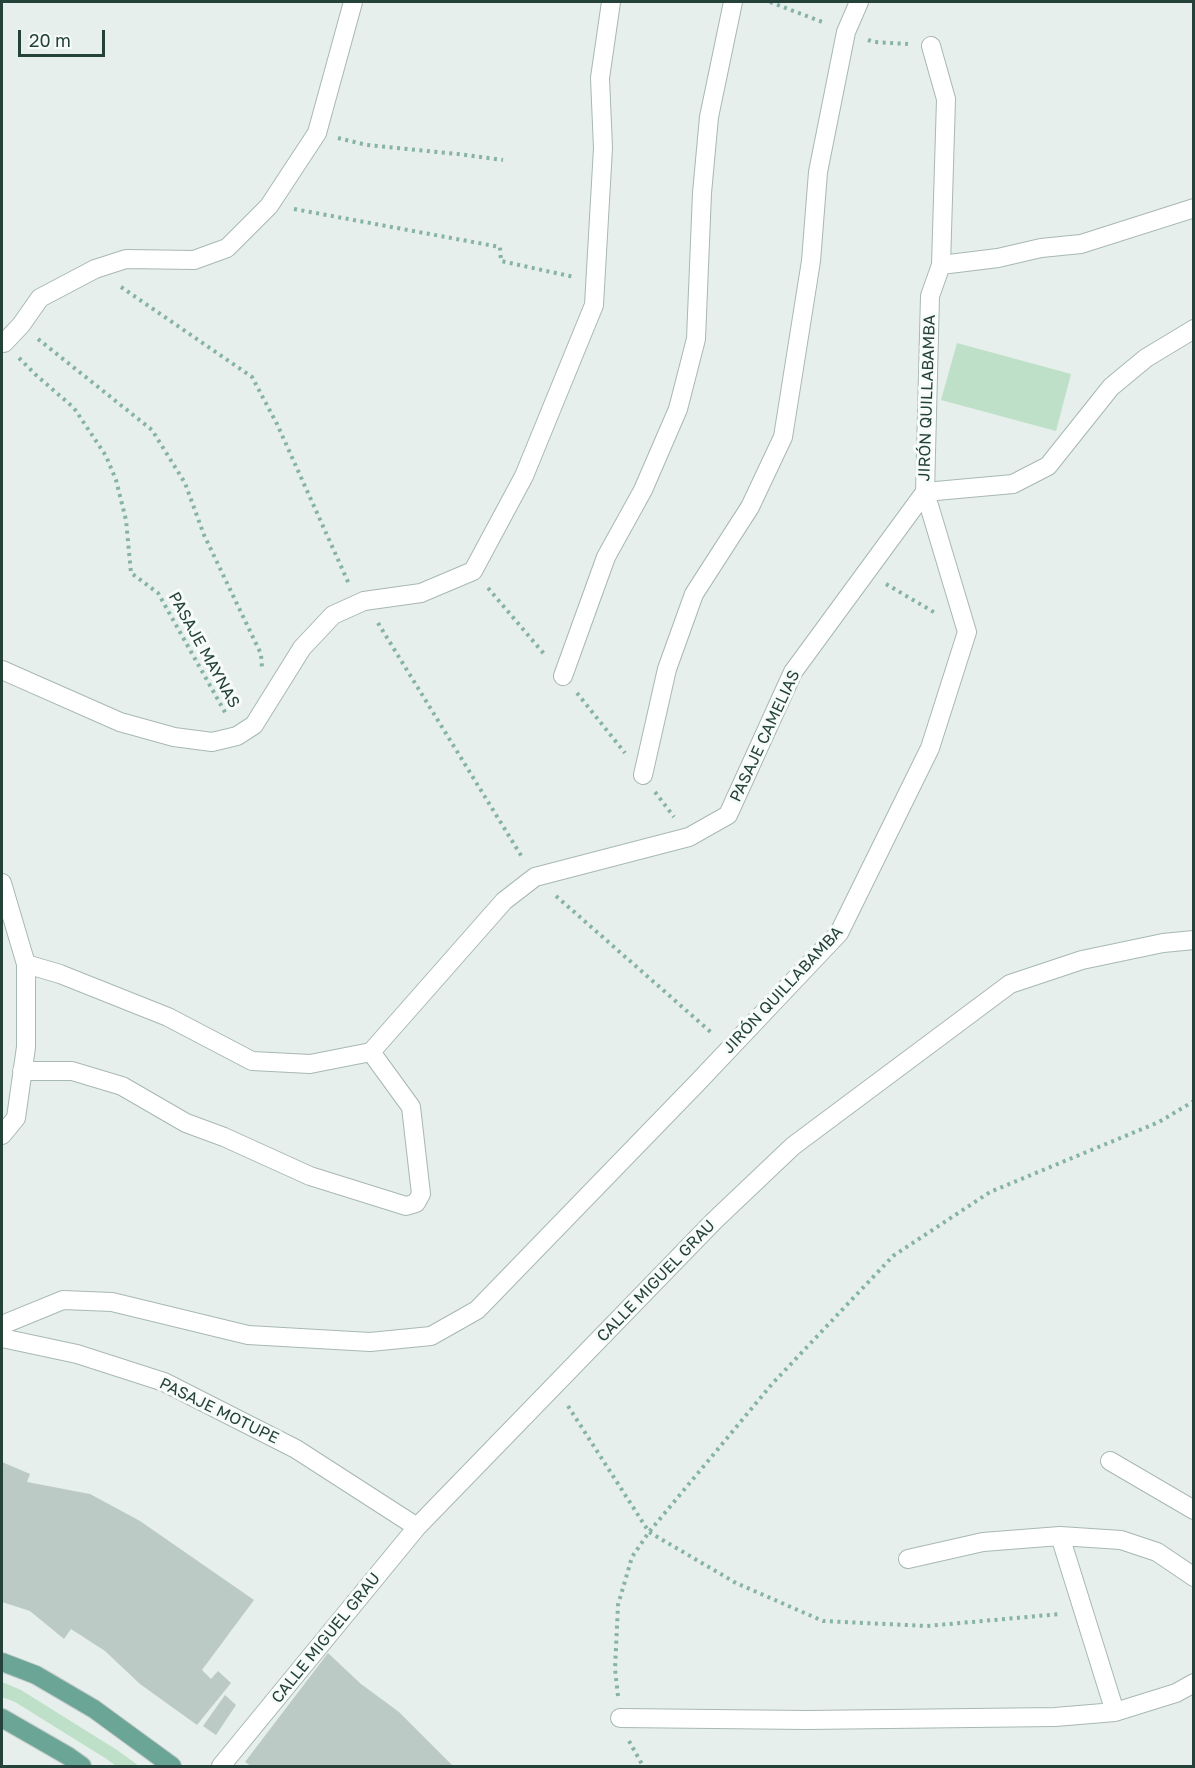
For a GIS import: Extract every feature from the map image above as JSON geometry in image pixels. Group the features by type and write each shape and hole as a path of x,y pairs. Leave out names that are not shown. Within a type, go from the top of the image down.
{"main road":[{"path":"2,1662 36,1675 94,1708 172,1767"},
{"path":"2,1718 68,1756 82,1767"}],"street":[{"path":"3,343 21,326 40,298 96,269 126,259 194,260 227,248 268,206 317,134 353,2"},
{"path":"2,670 131,725 174,737 212,741 237,736 254,725 302,648 333,615 364,601 421,593 473,571 524,476 594,305 603,148 600,78 611,2"},
{"path":"563,676 606,557 644,490 681,399 696,339 702,193 709,117 733,2"},
{"path":"642,775 667,669 694,594 750,507 783,437 811,261 818,172 846,32 859,2"},
{"name":"JIRÓN QUILLABAMBA","path":"2,1325 63,1300 112,1302 248,1335 370,1342 431,1336 477,1310 839,933 930,748 967,632 924,492 930,296 941,265 946,99 931,46"},
{"path":"941,265 998,258 1041,248 1081,244 1194,208"},
{"path":"924,492 1013,484 1048,466 1111,387 1146,358 1194,329"},
{"name":"PASAJE CAMELIAS","path":"535,877 689,837 728,815 793,672 924,492"},
{"path":"26,964 60,974 168,1017 252,1061 310,1064 371,1052 504,901 535,877"},
{"path":"2,883 26,964 26,1047 16,1118 2,1135"},
{"name":"CALLE MIGUEL GRAU","path":"221,1767 417,1527 714,1221 793,1146 1010,984 1082,960 1163,943 1194,940"},
{"path":"22,1071 72,1071 122,1086 186,1123 224,1137 310,1176 406,1206 416,1203 421,1194 411,1107 371,1052"},
{"name":"PASAJE MOTUPE","path":"2,1338 76,1354 164,1382 296,1449 417,1527"},
{"path":"1110,1461 1194,1510"},
{"path":"1060,1536 1115,1712"},
{"path":"908,1559 983,1542 1060,1536 1121,1540 1156,1552 1194,1577"},
{"path":"620,1718 807,1720 1055,1717 1115,1712 1176,1693 1194,1683"}],"path":[{"path":"317,134 367,145 503,160"},
{"path":"268,206 307,211 500,247 501,261 596,281"},
{"path":"96,269 252,377 277,424 351,590 364,601 535,877 729,1048"},
{"path":"21,326 152,430 185,483 204,535 261,654 263,698 266,707"},
{"name":"PASAJE MAYNAS","path":"3,343 74,408 106,456 116,480 126,520 131,573 158,593 237,736"},
{"path":"473,571 563,676 689,837"},
{"path":"865,572 967,632"},
{"path":"643,1767 627,1738 620,1718 615,1669 618,1605 632,1557 649,1532 772,1384 893,1256 990,1192 1159,1122 1194,1101"},
{"path":"555,1385 649,1532 736,1583 824,1621 927,1626 1084,1612"}],"green space":[{"path":"957,343 1071,374 1056,431 941,400"},
{"path":"2,1682 21,1690 139,1766 116,1766 15,1702 2,1697"}],"building":[{"path":"2,1462 30,1474 27,1482 90,1494 140,1521 254,1600 202,1670 211,1679 218,1671 231,1683 197,1725 140,1684 105,1651 71,1629 64,1639 30,1611 2,1602"},
{"path":"328,1653 361,1684 399,1712 453,1766 251,1766 245,1762"},
{"path":"225,1695 236,1705 216,1735 203,1726"}]}
